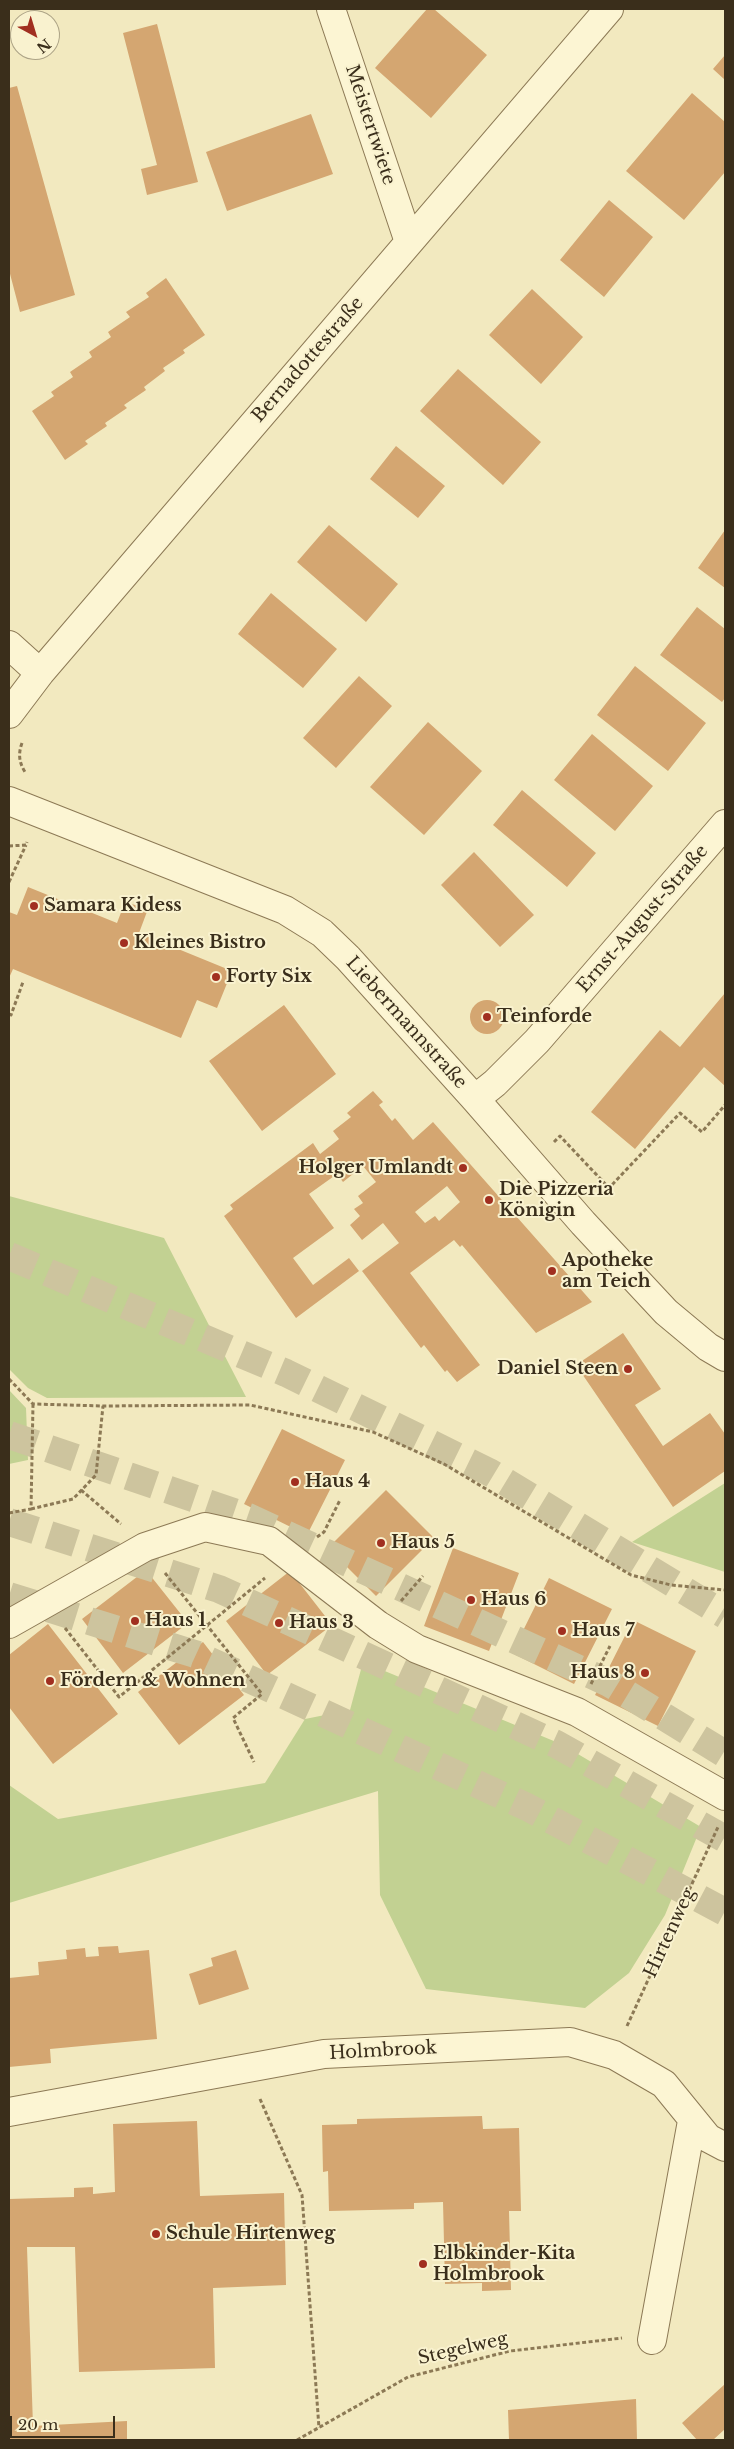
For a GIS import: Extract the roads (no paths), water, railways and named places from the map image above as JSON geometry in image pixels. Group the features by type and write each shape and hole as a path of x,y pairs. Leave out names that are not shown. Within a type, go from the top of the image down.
{"street":[{"name":"Meistertwiete","path":"331,9 409,242"},
{"name":"Bernadottestraße","path":"9,714 40,673 609,9"},
{"path":"9,645 40,673"},
{"name":"Liebermannstraße","path":"9,802 285,910 322,933 348,958 583,1223 666,1312 708,1347 725,1357"},
{"name":"Ernst-August-Straße","path":"475,1099 495,1083 538,1041 725,824"},
{"path":"9,1624 145,1547 205,1527 269,1541 378,1625 417,1649 577,1712 723,1807"},
{"name":"Holmbrook","path":"9,2112 324,2054 570,2042 614,2055 664,2084 692,2121 708,2138 725,2147"},
{"path":"652,2340 692,2121"}],"tunnel":[{"path":"9,1256 286,1373 489,1472 725,1615"},
{"path":"9,1435 248,1517 609,1683 725,1754"},
{"path":"9,1522 219,1589 556,1744 725,1839"},
{"path":"9,1596 195,1654 527,1807 725,1912"}],"place":[{"name":"Samara Kidess","path":"34,906"},
{"name":"Kleines Bistro","path":"124,943"},
{"name":"Forty Six","path":"216,977"},
{"name":"Teinforde","path":"487,1017"},
{"name":"Holger Umlandt","path":"463,1168"},
{"name":"Die Pizzeria Königin","path":"489,1200"},
{"name":"Apotheke am Teich","path":"552,1271"},
{"name":"Daniel Steen","path":"628,1369"},
{"name":"Haus 4","path":"295,1482"},
{"name":"Haus 5","path":"381,1543"},
{"name":"Haus 6","path":"471,1600"},
{"name":"Haus 1","path":"135,1621"},
{"name":"Haus 3","path":"279,1623"},
{"name":"Haus 7","path":"562,1631"},
{"name":"Haus 8","path":"645,1673"},
{"name":"Fördern & Wohnen","path":"50,1681"},
{"name":"Schule Hirtenweg","path":"156,2234"},
{"name":"Elbkinder-Kita Holmbrook","path":"423,2264"}]}
